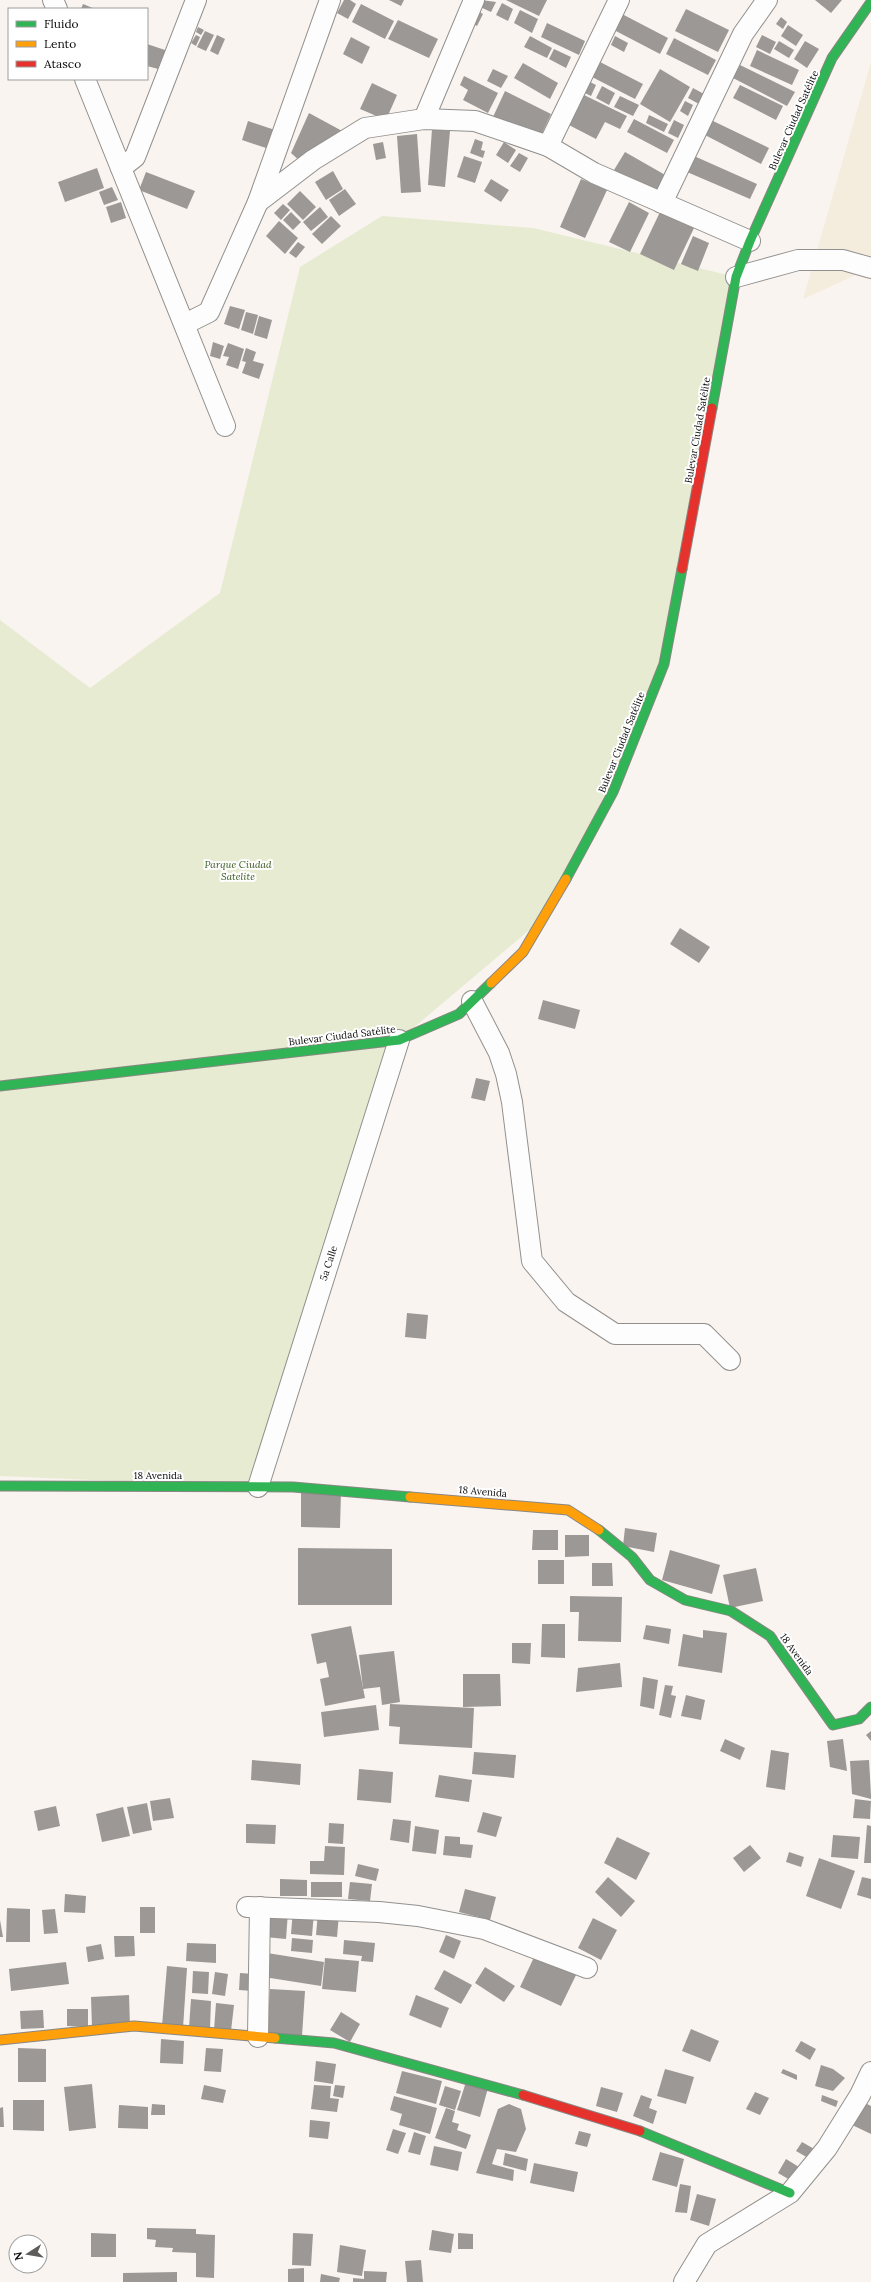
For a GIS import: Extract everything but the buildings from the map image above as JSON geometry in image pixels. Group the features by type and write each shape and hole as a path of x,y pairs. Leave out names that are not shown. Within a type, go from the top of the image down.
{"street":[{"path":"121,168 135,157 196,0"},
{"path":"185,324 209,312 258,202 330,0"},
{"path":"424,119 474,0"},
{"path":"548,146 619,0"},
{"path":"662,203 743,34 767,0"},
{"name":"Bulevar Ciudad Satélite","path":"0,1086 399,1040 459,1014 523,952 546,916 613,792 655,687 665,656 736,277 750,241 832,58 871,2"},
{"path":"85,80 225,426"},
{"path":"258,202 313,160 365,128 424,119 475,121 548,146 594,173 750,241"},
{"path":"736,277 798,260 843,260 871,268"},
{"path":"472,1001 499,1053 506,1074 512,1102 532,1261 566,1302 615,1334 704,1334 730,1360"},
{"name":"5a Calle","path":"258,1486 399,1040"},
{"name":"18 Avenida","path":"0,1486 293,1486 568,1510 603,1533 632,1557 650,1580 685,1600 731,1611 770,1636 833,1725 859,1719 871,1707"},
{"path":"258,2037 254,1907 379,1912 418,1916 484,1929 587,1968"},
{"path":"0,2040 134,2026 334,2043 504,2089 652,2135 790,2193"},
{"path":"684,2282 707,2244 790,2193 827,2148 860,2095 871,2072"}],"shaded area":[{"path":"871,62 871,268 803,299"}],"green space":[{"name":"Parque Ciudad Satelite","path":"382,216 533,228 736,277 653,694 546,916 399,1040 258,1487 0,1476 0,620 90,688 220,593 300,267"}],"traffic: fast":[{"path":"712,408 736,277 750,241 832,58 871,2"},
{"path":"566,879 613,792 664,664 682,569"},
{"path":"0,1086 399,1040 459,1014 491,983"},
{"path":"0,1486 293,1487 410,1497"},
{"path":"599,1530 632,1557 650,1580 685,1600 731,1611 770,1636 833,1725 859,1719 871,1707"},
{"path":"275,2038 334,2043 523,2095"},
{"path":"640,2131 790,2193"}],"traffic: slow":[{"path":"491,983 523,952 566,879"},
{"path":"410,1497 568,1510 599,1530"},
{"path":"0,2040 134,2026 275,2038"}],"traffic: jam":[{"path":"682,569 712,408"},
{"path":"523,2095 640,2131"}]}
